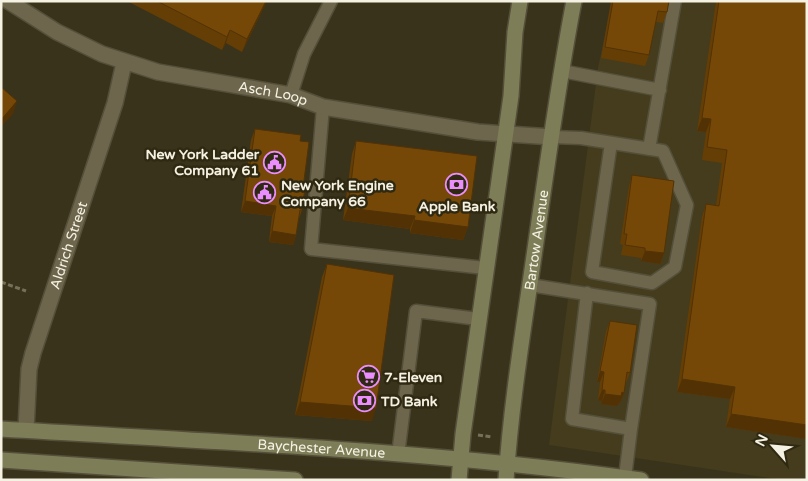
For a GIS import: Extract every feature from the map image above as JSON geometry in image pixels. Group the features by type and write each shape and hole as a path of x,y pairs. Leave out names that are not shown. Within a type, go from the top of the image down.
{"main road":[{"path":"459,480 460,460 504,135 520,1"},
{"name":"Bartow Avenue","path":"506,480 530,285 574,1"},
{"name":"Baychester Avenue","path":"1,429 284,446 508,463 641,480"},
{"path":"1,460 295,480"}],"street":[{"name":"Asch Loop","path":"8,1 57,32 124,63 192,79 291,95 323,106 504,135 552,137"},
{"name":"Aldrich Street","path":"26,430 29,369 33,353 115,102 124,63"}],"lane":[{"path":"291,95 304,54 330,1"},
{"path":"649,149 675,1"},
{"path":"562,71 660,90"},
{"path":"323,106 311,249 485,268"},
{"path":"552,137 611,143 663,151 687,205 675,268 652,283 592,272 611,143"},
{"path":"530,285 650,304 625,478"},
{"path":"587,293 572,419 631,429"},
{"path":"398,455 416,311 478,319"}],"path":[{"path":"1,282 26,291"},
{"path":"478,435 493,437"}],"shaded area":[{"path":"612,1 807,1 807,480 783,480 549,445 598,68"}],"building":[{"path":"157,1 266,1 247,39 230,30 227,37"},
{"path":"613,1 669,1 667,12 658,11 649,55 605,47"},
{"path":"719,1 807,1 807,425 731,414 735,387 682,379 706,204 719,206 727,150 707,147 711,119 702,118"},
{"path":"1,87 17,101 1,120"},
{"path":"255,129 301,135 300,141 309,142 302,210 300,210 296,235 272,231 276,206 245,201"},
{"path":"356,141 477,156 468,227 414,220 415,216 348,208"},
{"path":"632,175 674,181 664,253 645,251 645,248 625,245 627,234 624,234"},
{"path":"327,264 394,275 376,408 300,402"},
{"path":"610,321 637,325 630,373 627,372 624,393 622,392 621,396 605,394 605,390 602,390 604,372 600,371"}],"place":[{"name":"New York Ladder Company 61","path":"275,162"},
{"name":"Apple Bank","path":"457,184"},
{"name":"New York Engine Company 66","path":"265,193"},
{"name":"7-Eleven","path":"368,377"},
{"name":"TD Bank","path":"365,401"}]}
